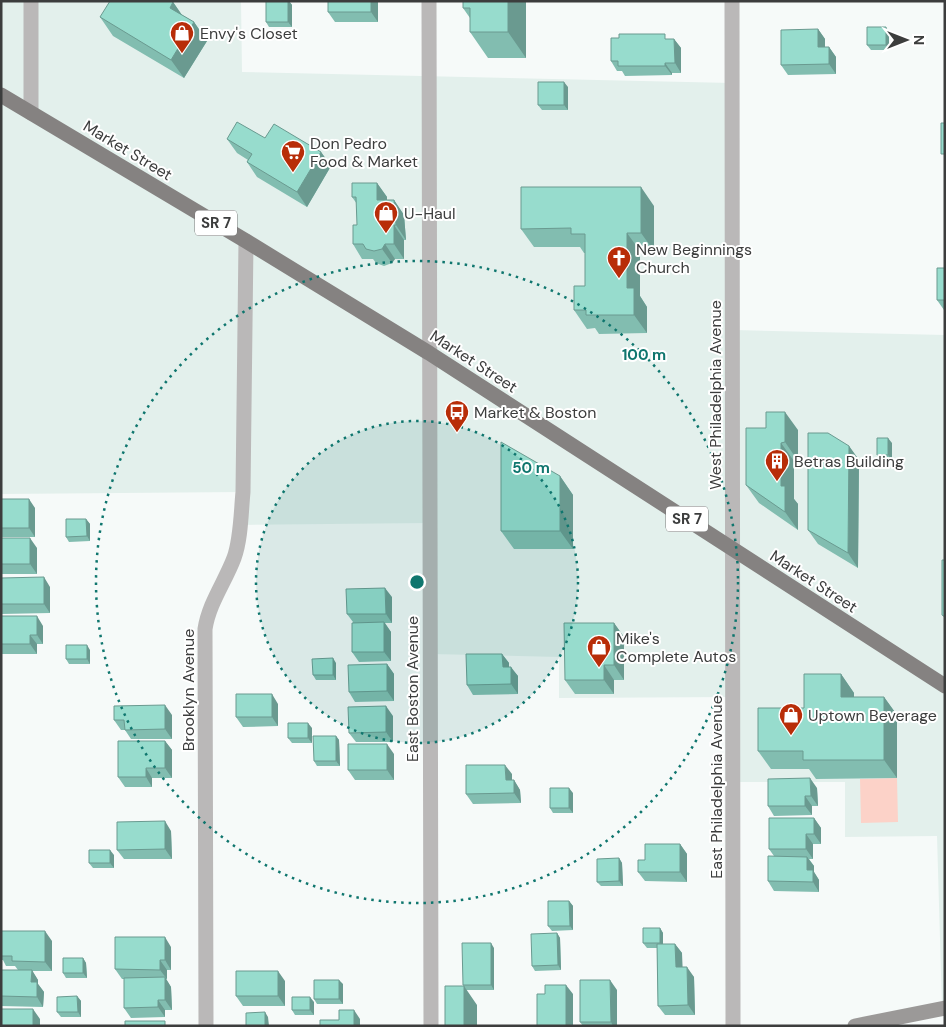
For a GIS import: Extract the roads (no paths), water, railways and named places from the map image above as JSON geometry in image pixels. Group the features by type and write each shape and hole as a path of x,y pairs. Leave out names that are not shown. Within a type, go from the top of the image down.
{"main road":[{"name":"Market Street","path":"1,95 429,353 945,686"}],"street":[{"path":"31,113 32,1"},
{"name":"East Boston Avenue","path":"429,1 430,1026"},
{"name":"West Philadelphia Avenue","path":"732,1 733,548"},
{"name":"Brooklyn Avenue","path":"206,1026 205,629 206,619 216,593 228,573 235,555 240,525 243,492 246,241"},
{"name":"East Philadelphia Avenue","path":"733,548 733,1026"},
{"path":"855,1026 945,1008"}],"place":[{"name":"Envy's Closet","path":"182,54"},
{"name":"Don Pedro Food & Market","path":"293,173"},
{"name":"U-Haul","path":"386,234"},
{"name":"New Beginnings Church","path":"619,279"},
{"name":"Market & Boston","path":"457,433"},
{"name":"Betras Building","path":"777,482"},
{"name":"Mike's Complete Autos","path":"599,668"},
{"name":"Uptown Beverage","path":"791,736"}]}
